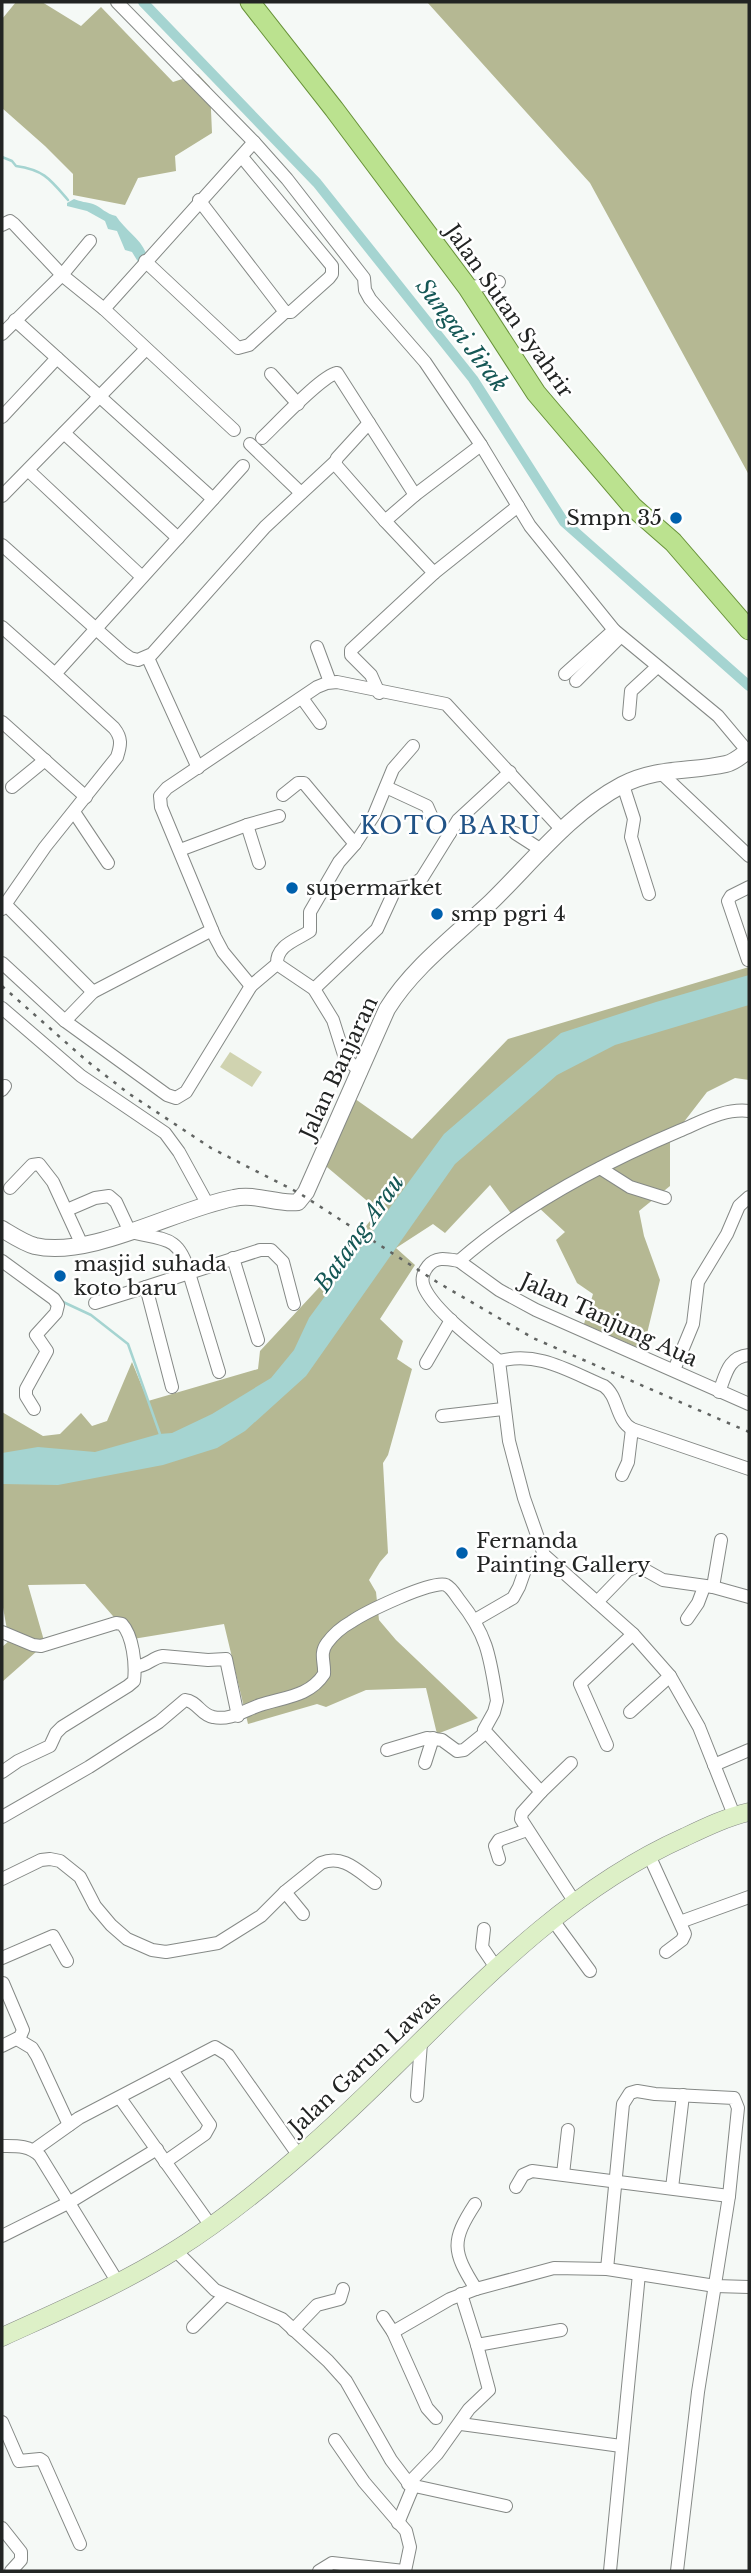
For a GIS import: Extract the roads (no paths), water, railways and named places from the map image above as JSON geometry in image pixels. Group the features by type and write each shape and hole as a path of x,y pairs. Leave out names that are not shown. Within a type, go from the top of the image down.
{"main road":[{"name":"Jalan Sutan Syahrir","path":"250,2 468,288 537,393 634,507 673,542 749,630"},
{"name":"Jalan Garun Lawas","path":"2,2337 72,2305 175,2250 211,2226 299,2156 497,1969 574,1901 649,1853 741,1814"}],"street":[{"path":"117,2 288,179 359,271 365,280 365,290 370,299 425,362 481,445 530,526 617,634 718,716 748,752"},
{"path":"104,309 254,142"},
{"path":"145,261 238,348 249,345 285,312 291,312 329,278 332,266 242,157"},
{"path":"200,200 285,312"},
{"path":"2,225 10,221 14,224 62,275 104,309 234,430"},
{"path":"2,334 62,275 90,241"},
{"path":"468,288 499,282"},
{"path":"15,320 213,499"},
{"path":"2,496 146,349"},
{"path":"2,417 57,358"},
{"path":"301,494 256,441 332,374 337,373 415,495"},
{"path":"271,374 299,404"},
{"path":"2,545 130,658 148,658 265,527 335,462 369,423"},
{"path":"64,433 178,538"},
{"path":"386,521 415,495 481,445"},
{"path":"335,462 338,469 433,573"},
{"path":"55,674 243,466"},
{"path":"29,471 142,577"},
{"path":"2,476 12,485"},
{"path":"379,692 371,675 351,655 351,650 433,573 476,542 518,506"},
{"path":"2,627 105,718 121,739 117,757 38,857 4,907 93,992"},
{"path":"570,678 617,634"},
{"path":"317,647 330,682"},
{"path":"148,658 198,768"},
{"path":"629,714 630,692 657,667"},
{"path":"251,986 223,951 212,930 161,807 160,796 167,788 317,687 330,682 446,704 563,831"},
{"path":"302,698 320,723"},
{"path":"2,722 86,797"},
{"path":"2,963 65,1021 167,1096 178,1098 186,1092 251,986 276,964 276,958 283,948 311,930 308,915 339,862 367,828 393,769 413,746"},
{"name":"Jalan Banjaran","path":"2,1228 32,1245 46,1248 82,1245 243,1196 295,1203 300,1200 361,1072 387,1009 400,990 589,807 624,785 660,772 726,764 748,752"},
{"path":"12,787 45,760"},
{"path":"314,989 376,929 395,891 412,886 422,878 458,820 510,772"},
{"path":"660,772 749,856"},
{"path":"283,795 299,783 304,783 355,844"},
{"path":"624,785 634,819 631,837 649,894"},
{"path":"386,788 427,806 434,822 450,832"},
{"path":"74,812 108,863"},
{"path":"180,850 279,816"},
{"path":"247,825 259,863"},
{"path":"515,833 543,851"},
{"path":"748,960 728,901 731,896 749,887"},
{"path":"65,1021 93,992 212,930"},
{"path":"276,964 314,989 333,1020 345,1058 361,1072"},
{"path":"2,1008 81,1076 165,1133 179,1152 208,1205"},
{"path":"741,1814 714,1765 695,1717 670,1676 633,1634 544,1555 524,1498 503,1409 499,1361 451,1320 424,1288 423,1276 434,1261 443,1258 459,1261 527,1210 600,1168 720,1113 749,1111"},
{"path":"10,1188 32,1165 39,1164 53,1182 82,1245"},
{"path":"600,1168 630,1187 666,1198"},
{"path":"67,1210 95,1198 109,1196 116,1202 130,1231 175,1244 185,1256 219,1372"},
{"path":"674,1370 693,1324 698,1282 727,1234 739,1206 749,1197"},
{"path":"96,1303 266,1249 277,1254 283,1262 294,1304"},
{"path":"233,1258 258,1340"},
{"path":"2,1261 54,1299 58,1305 56,1313 36,1335 47,1351 26,1389 26,1396 34,1409"},
{"name":"Jalan Tanjung Aua","path":"459,1261 499,1290 537,1310 749,1404"},
{"path":"146,1287 172,1387"},
{"path":"426,1363 451,1320"},
{"path":"719,1392 731,1362 738,1357 749,1355"},
{"path":"499,1361 519,1357 534,1358 604,1387 612,1394 621,1420 632,1429 749,1469"},
{"path":"442,1416 503,1409"},
{"path":"622,1475 628,1462 632,1429"},
{"path":"687,1619 709,1587 721,1539"},
{"path":"475,1620 513,1598 525,1570 544,1555"},
{"path":"597,1602 617,1580 635,1566 659,1579 749,1597"},
{"path":"2,1817 159,1722 185,1700 194,1703 209,1716 238,1716 259,1705 298,1695 309,1689 324,1674 322,1650 344,1626 433,1585 441,1584 448,1587 475,1620 486,1644 497,1701 484,1728 485,1733 541,1793"},
{"path":"2,1632 41,1646 116,1623 122,1624 128,1632 135,1667 135,1679 131,1684 62,1727 56,1732 50,1746 2,1772"},
{"path":"607,1745 580,1684 633,1634"},
{"path":"135,1667 149,1664 155,1658 163,1656 215,1661 226,1659 238,1716"},
{"path":"630,1712 670,1676"},
{"path":"387,1750 420,1739 433,1738 461,1751 485,1733"},
{"path":"425,1763 433,1738"},
{"path":"714,1765 749,1750"},
{"path":"572,1763 522,1813 521,1819 574,1901"},
{"path":"499,1858 497,1842 527,1830"},
{"path":"649,1853 685,1934 684,1938 666,1952"},
{"path":"2,1879 41,1860 60,1861 80,1877 95,1906 111,1925 127,1939 160,1952 218,1943 261,1916 321,1863 334,1859 345,1861 375,1883"},
{"path":"285,1892 303,1914"},
{"path":"680,1922 749,1897"},
{"path":"552,1919 590,1970"},
{"path":"484,1929 482,1947 497,1969"},
{"path":"2,1958 52,1936 67,1962"},
{"path":"2,2046 22,2034 3,1983"},
{"path":"17,2039 34,2052 69,2124"},
{"path":"416,2096 421,2043"},
{"path":"34,2150 69,2124 208,2050 220,2048 228,2055 299,2156"},
{"path":"165,2162 205,2134 210,2125 172,2070"},
{"path":"607,2269 623,2104 627,2097 637,2091 729,2096 737,2102 738,2108 729,2196 698,2392 677,2571"},
{"path":"672,2188 683,2095"},
{"path":"120,2098 211,2226"},
{"path":"563,2174 568,2130"},
{"path":"2,2146 34,2150 46,2164 117,2281"},
{"path":"2,2236 70,2202 157,2149"},
{"path":"516,2187 523,2175 530,2171 729,2196"},
{"path":"475,2204 461,2226 457,2240 464,2268 476,2289"},
{"path":"175,2250 208,2285 224,2297 271,2314 293,2330 346,2381 391,2460 410,2486 506,2506"},
{"path":"393,2332 461,2294 554,2268 607,2269 715,2286 749,2287"},
{"path":"610,2571 639,2274"},
{"path":"293,2330 317,2305 340,2299 343,2289"},
{"path":"398,2523 410,2486 461,2424 469,2409 490,2388 461,2294"},
{"path":"193,2327 224,2297"},
{"path":"383,2317 393,2332 427,2407 436,2418"},
{"path":"477,2345 561,2330"},
{"path":"2,2422 16,2458 23,2462 40,2459 43,2461 80,2544"},
{"path":"461,2424 621,2446"},
{"path":"319,2571 332,2563 405,2571 410,2547 406,2531 364,2482 335,2440"},
{"path":"2,2528 21,2552 21,2560 11,2571"}],"water":[{"path":"74,199 93,204 116,216 146,253 140,265 132,252 125,250 117,231 108,229 105,221 87,211 67,206 67,203"},
{"path":"749,975 749,1005 615,1045 557,1075 455,1164 306,1376 245,1431 217,1448 163,1465 58,1485 2,1484 2,1453 38,1447 95,1452 159,1434 172,1433 212,1414 271,1378 294,1350 309,1318 444,1134 561,1033"}],"waterway":[{"name":"Sungai Jirak","path":"143,2 317,183 473,379 564,522 749,686"},
{"path":"2,157 16,166 46,177 68,200"},
{"path":"61,1301 91,1315 128,1344 161,1437"}],"railway":[{"path":"2,986 87,1061 128,1093 211,1148 299,1193 437,1282 533,1338 749,1432"}],"place":[{"name":"Smpn 35","path":"676,518"},
{"name":"supermarket","path":"292,888"},
{"name":"smp pgri 4","path":"437,914"},
{"name":"masjid suhada koto baru","path":"60,1276"},
{"name":"Fernanda Painting Gallery","path":"462,1553"}],"district":[{"name":"KOTO BARU","path":"451,825"}],"water label":[{"name":"Batang Arau","path":"359,1233"}]}
